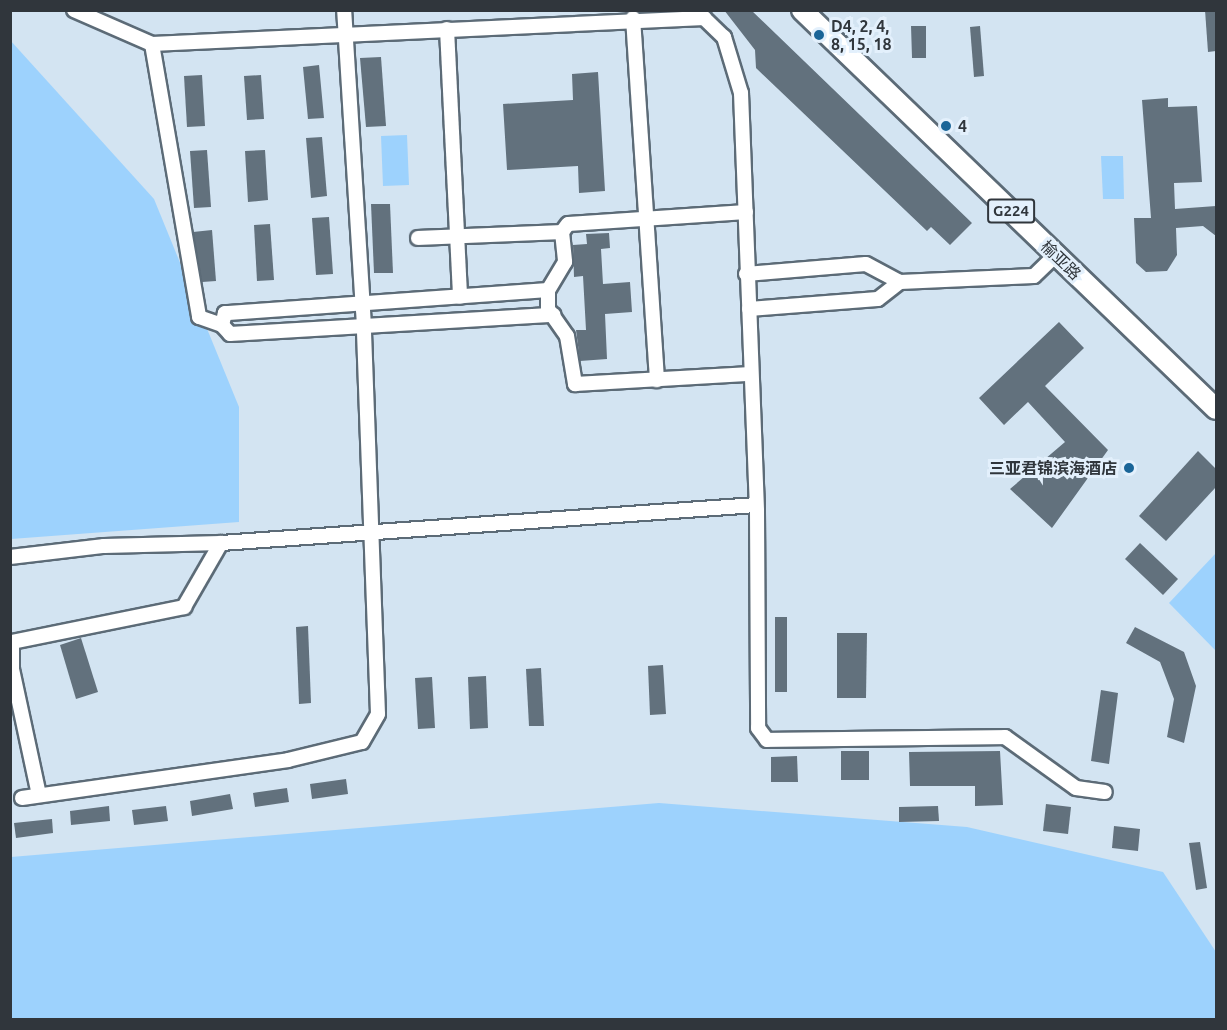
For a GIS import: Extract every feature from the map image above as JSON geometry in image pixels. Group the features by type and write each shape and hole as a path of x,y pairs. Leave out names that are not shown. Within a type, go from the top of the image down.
{"highway":[{"name":"榆亚路","path":"802,10 1216,409"},
{"name":"榆亚路","path":"821,10 1216,391"}],"lane":[{"path":"74,10 152,44 633,18 704,18 724,38 741,93 756,505 754,685 758,728 767,740 1005,737 1076,788 1105,792"},
{"path":"22,798 288,760 362,742 378,714 364,326 344,10"},
{"path":"633,18 657,380"},
{"path":"447,29 460,297"},
{"path":"152,44 199,317 222,326 230,334 553,315"},
{"path":"746,212 567,224 562,232 565,262 548,290 553,315 567,336 575,384 751,374"},
{"path":"417,238 562,232"},
{"path":"746,274 866,264 900,282 1034,276 1056,255"},
{"path":"749,309 878,299 900,282"},
{"path":"222,326 225,313 548,290"},
{"path":"10,557 104,546 221,543 373,529 756,505"},
{"path":"39,795 12,669 11,640 184,607 221,543"}],"shaded area":[{"path":"10,40 154,199 239,407 239,522 11,539"},
{"path":"407,135 409,185 383,186 381,136"},
{"path":"1101,156 1123,156 1124,199 1103,199"},
{"path":"1216,553 1216,651 1169,603"},
{"path":"659,803 967,827 1163,872 1216,952 1216,1019 11,1020 11,857"}],"building":[{"path":"724,10 751,10 972,223 950,245 931,227 927,231 756,68 755,50"},
{"path":"1205,10 1216,10 1216,51 1208,52"},
{"path":"911,26 926,26 926,58 912,58"},
{"path":"980,26 984,76 974,77 970,27"},
{"path":"381,57 386,126 366,127 360,58"},
{"path":"319,65 324,118 308,119 303,67"},
{"path":"598,72 605,191 579,193 578,166 507,170 503,104 573,100 572,74"},
{"path":"202,75 205,126 187,127 184,76"},
{"path":"261,75 264,119 247,120 244,76"},
{"path":"1168,98 1168,107 1197,106 1202,182 1174,183 1175,209 1216,206 1216,236 1203,226 1176,228 1177,255 1167,271 1146,272 1136,263 1134,218 1151,218 1142,100"},
{"path":"322,137 327,196 311,198 306,138"},
{"path":"207,150 211,207 194,208 190,151"},
{"path":"265,150 268,200 248,202 245,151"},
{"path":"371,204 390,204 393,273 374,273"},
{"path":"329,217 333,274 316,275 312,218"},
{"path":"270,224 274,280 257,281 254,225"},
{"path":"212,230 216,281 202,282 193,232"},
{"path":"609,233 610,248 601,249 603,284 630,282 632,312 605,314 607,359 580,361 576,330 586,330 583,276 574,277 573,245 587,244 586,234"},
{"path":"1059,322 1084,348 1045,386 1108,450 1052,528 1010,489 1065,442 1028,402 1004,425 979,398"},
{"path":"1198,451 1216,469 1216,487 1166,541 1139,516"},
{"path":"1140,543 1178,579 1163,595 1125,559"},
{"path":"775,617 787,617 787,692 775,692"},
{"path":"308,626 311,703 299,704 296,627"},
{"path":"1135,627 1184,652 1196,686 1184,743 1167,737 1174,699 1160,662 1126,643"},
{"path":"837,633 867,633 866,698 837,698"},
{"path":"81,638 98,692 76,699 60,645"},
{"path":"663,665 666,714 650,715 648,666"},
{"path":"541,668 544,726 529,726 526,669"},
{"path":"486,676 488,728 470,729 468,677"},
{"path":"432,677 435,728 418,729 415,678"},
{"path":"1101,690 1118,693 1109,764 1091,761"},
{"path":"841,751 869,751 869,780 841,780"},
{"path":"1000,751 1003,805 975,806 975,786 910,786 909,752"},
{"path":"797,756 798,782 771,782 771,757"},
{"path":"346,779 348,794 312,799 310,784"},
{"path":"287,788 289,802 255,807 253,793"},
{"path":"230,794 233,809 192,816 190,801"},
{"path":"1046,804 1071,807 1068,834 1043,831"},
{"path":"109,806 110,821 71,825 70,811"},
{"path":"166,806 168,821 134,825 132,810"},
{"path":"938,806 939,821 899,822 899,807"},
{"path":"52,819 53,833 16,838 14,823"},
{"path":"1114,826 1140,829 1138,851 1112,848"},
{"path":"1200,842 1207,888 1196,890 1189,843"}],"place":[{"name":"D4, 2, 4, 8, 15, 18","path":"819,35"},
{"name":"4","path":"946,126"},
{"name":"三亚君锦滨海酒店","path":"1129,468"}]}
